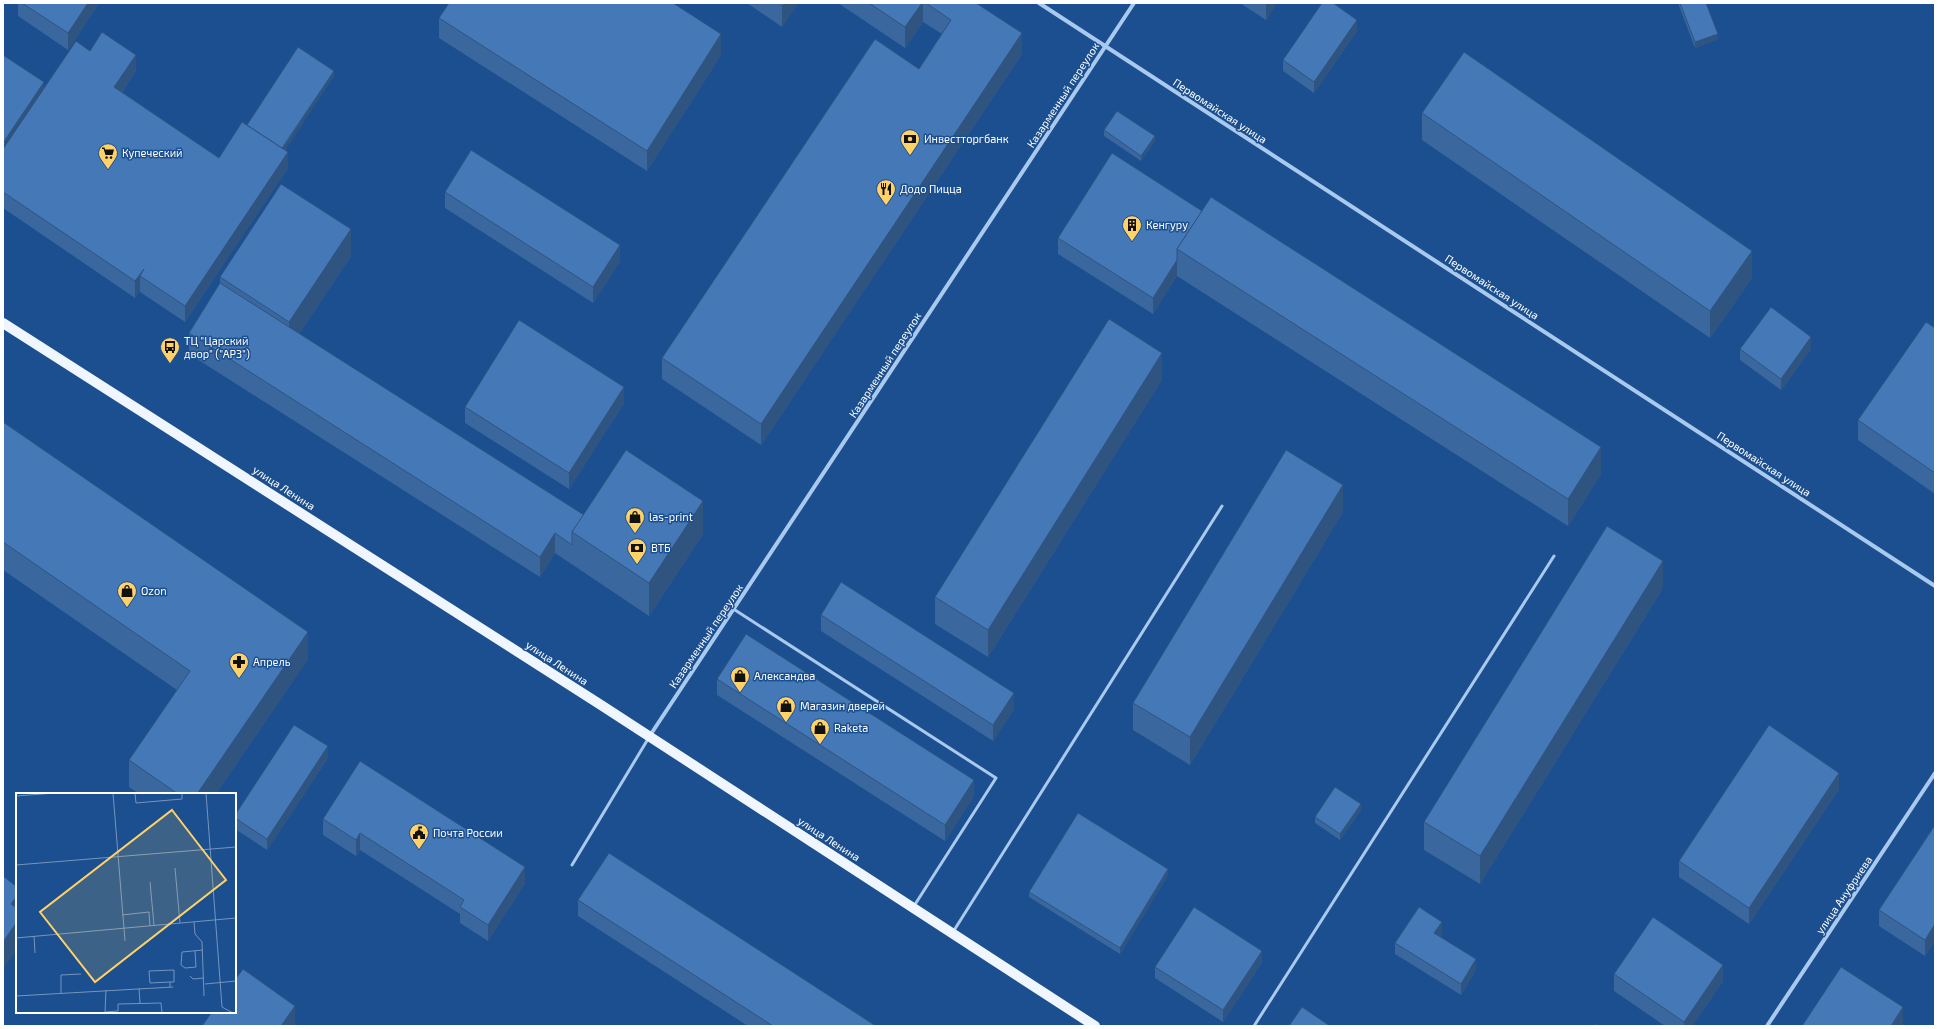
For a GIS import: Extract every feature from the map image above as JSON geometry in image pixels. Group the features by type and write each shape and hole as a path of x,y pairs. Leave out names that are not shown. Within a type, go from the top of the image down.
{"main road":[{"name":"улица Ленина","path":"3,323 649,737 1095,1026"}],"street":[{"name":"Первомайская улица","path":"1039,3 1935,586"},
{"name":"Казарменный переулок","path":"649,737 1134,3"},
{"name":"улица Ануфриева","path":"1767,1026 1935,773"}],"lane":[{"path":"952,933 1222,506"},
{"path":"1254,1026 1554,556"},
{"path":"734,610 996,778 913,908"},
{"path":"572,865 649,737"}],"building":[{"path":"22,3 88,3 68,33"},
{"path":"449,3 673,3 721,34 647,151 439,18"},
{"path":"869,3 922,3 905,27"},
{"path":"926,3 976,3 1022,33 761,424 662,358 875,39 919,69 951,20"},
{"path":"1322,3 1333,3 1357,20 1314,82 1283,60"},
{"path":"1680,3 1706,3 1718,34 1695,42"},
{"name":"Купеческий","path":"102,32 136,55 114,87 219,158 242,122 288,152 185,306 140,276 144,269 135,281 3,192 3,149 76,41 90,51"},
{"path":"298,47 334,71 282,148 247,125"},
{"path":"1464,52 1752,251 1710,311 1422,113"},
{"path":"3,55 44,82 3,143"},
{"path":"1117,111 1155,136 1141,156 1104,130"},
{"path":"471,150 620,245 593,287 445,192"},
{"name":"Кенгуру","path":"1112,153 1202,211 1177,249 1177,260 1153,298 1058,238"},
{"path":"281,184 351,229 289,322 220,277"},
{"path":"1211,197 1601,447 1568,499 1177,249"},
{"path":"220,283 584,515 572,532 572,545 555,533 540,557 189,333"},
{"path":"1771,307 1811,337 1781,379 1740,349"},
{"path":"1109,319 1162,353 988,630 935,597"},
{"path":"519,320 624,387 569,473 465,407"},
{"path":"1926,322 1935,328 1935,473 1858,420"},
{"path":"3,422 308,632 198,793 177,793 129,760 190,671 3,542"},
{"path":"626,450 703,501 649,583 572,532"},
{"path":"1286,450 1343,485 1190,737 1133,703"},
{"path":"1607,526 1663,561 1480,856 1424,822"},
{"path":"841,582 1014,693 993,725 821,615"},
{"path":"746,634 974,780 945,825 717,679"},
{"path":"294,725 328,746 267,839 236,819 236,813"},
{"path":"1769,725 1839,773 1749,908 1679,861"},
{"path":"360,761 525,867 488,925 460,907 464,900 360,833 356,840 323,819"},
{"path":"1335,787 1361,804 1340,834 1315,817"},
{"path":"1078,813 1168,869 1120,948 1029,892"},
{"path":"1935,825 1935,924 1925,940 1879,910"},
{"path":"609,853 876,1026 773,1026 578,900"},
{"path":"3,876 16,886 16,897 11,904 16,907 16,923 3,942"},
{"path":"1194,907 1262,951 1223,1010 1155,967"},
{"path":"1419,907 1442,922 1434,933 1476,959 1461,984 1395,943"},
{"path":"1653,917 1723,965 1684,1022 1614,974"},
{"path":"1841,967 1903,1007 1891,1026 1802,1026"},
{"path":"243,969 295,1006 281,1026 202,1026 211,1013 236,1013 236,979"},
{"path":"1302,1007 1330,1026 1289,1026"}],"place":[{"name":"Инвестторгбанк","path":"910,156"},
{"name":"Купеческий","path":"108,170"},
{"name":"Додо Пицца","path":"886,206"},
{"name":"Кенгуру","path":"1132,242"},
{"name":"ТЦ \"Царский двор\" (\"АРЗ\")","path":"170,364"},
{"name":"las-print","path":"635,534"},
{"name":"ВТБ","path":"637,565"},
{"name":"Ozon","path":"127,608"},
{"name":"Апрель","path":"239,679"},
{"name":"Александва","path":"740,693"},
{"name":"Магазин дверей","path":"786,723"},
{"name":"Raketa","path":"820,745"},
{"name":"Почта России","path":"419,850"}]}
